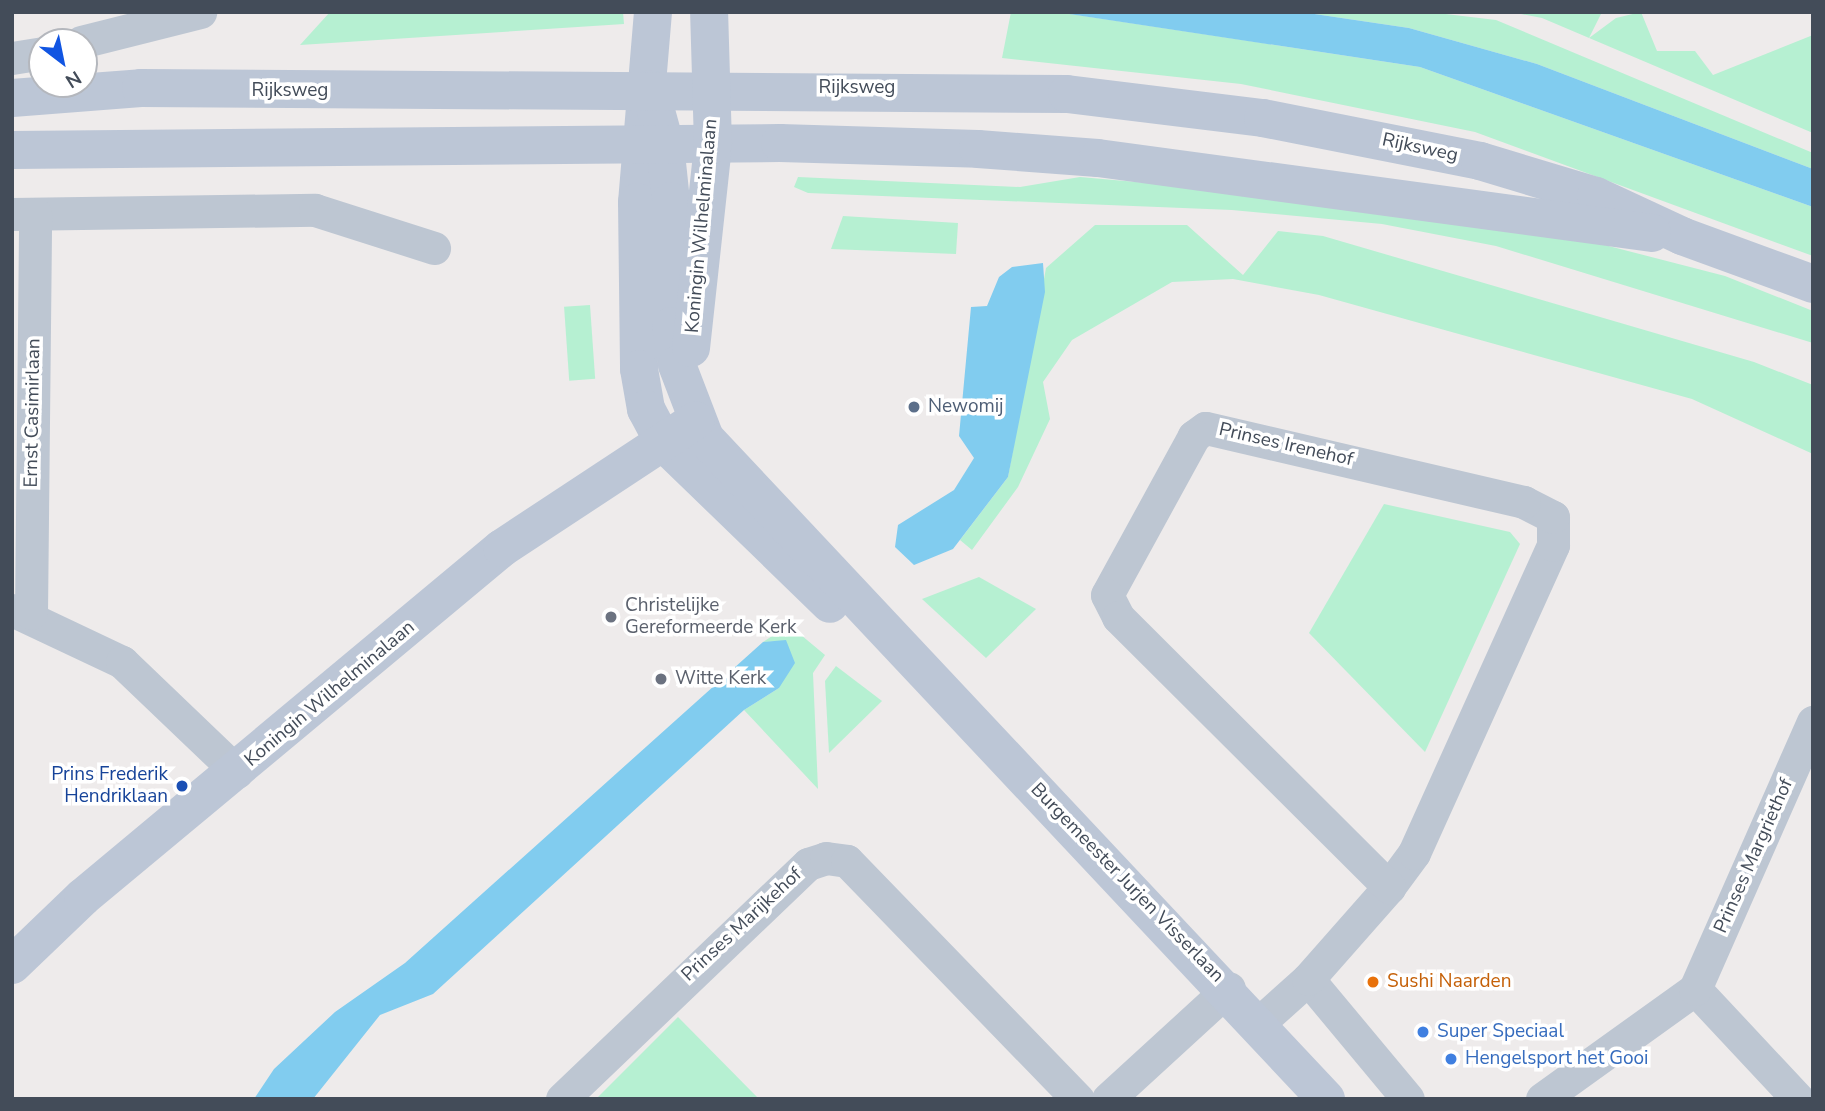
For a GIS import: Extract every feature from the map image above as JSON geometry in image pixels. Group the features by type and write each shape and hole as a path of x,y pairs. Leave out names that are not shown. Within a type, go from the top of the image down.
{"main road":[{"name":"Koningin Wilhelminalaan","path":"653,12 650,89 671,326 693,409"},
{"name":"Koningin Wilhelminalaan","path":"12,965 83,897 237,772 502,548 664,443 693,409 713,144 709,12"},
{"name":"Rijksweg","path":"12,97 141,88 713,88 1067,94 1263,118 1480,161 1596,196 1682,236 1813,284"},
{"name":"Koningin Wilhelminalaan","path":"654,144 639,369 646,408 664,443"},
{"name":"Rijksweg","path":"12,150 654,144 882,145 1098,158 1682,236"},
{"name":"Burgemeester Jurjen Visserlaan","path":"693,409 720,457 887,627 921,672 1229,988 1326,1099"},
{"name":"Burgemeester Jurjen Visserlaan","path":"664,443 840,614 921,672"}],"street":[{"path":"98,38 200,12"},
{"path":"24,214 315,210 434,248"},
{"name":"Ernst Casimirlaan","path":"22,611 24,214"},
{"name":"Prinses Irenehof","path":"1261,1022 1308,979 1389,887 1414,853 1553,545 1553,517 1524,502 1205,428 1174,470 1107,595 1118,617 1389,887"},
{"path":"22,611 122,662 237,772"},
{"name":"Prinses Margriethof","path":"1695,989 1813,722"},
{"name":"Prinses Marijkehof","path":"562,1099 807,864 826,858 846,861 1079,1099"},
{"path":"1308,979 1408,1099"},
{"path":"1126,1094 1229,988"},
{"path":"1542,1099 1695,989 1798,1099"}],"green space":[{"path":"330,12 623,12 624,24 300,45"},
{"path":"1011,12 1057,12 1420,67 1813,207 1813,256 1475,132 1241,84 1002,58"},
{"path":"1301,12 1429,12 1496,20 1813,153 1813,169 1537,64 1409,28"},
{"path":"1511,12 1602,12 1589,38 1542,18"},
{"path":"1641,12 1657,51 1695,51 1713,75 1813,35 1813,133 1589,38 1616,18"},
{"path":"798,177 1020,187 1080,177 1396,205 1531,226 1725,276 1813,311 1813,343 1496,246 1382,224 1232,210 808,193 794,187"},
{"path":"843,216 958,223 956,254 831,249"},
{"path":"1095,225 1187,225 1243,275 1278,231 1323,236 1754,362 1813,385 1813,454 1692,399 1319,295 1233,279 1172,282 1072,340 1043,382 1050,419 1018,487 972,550 960,540 1008,477 1046,268"},
{"path":"590,305 595,379 569,381 564,307"},
{"path":"1384,504 1510,532 1520,544 1425,752 1309,633"},
{"path":"979,577 1036,609 986,658 922,599"},
{"path":"789,625 825,655 813,673 818,789 744,710 779,688 786,641 763,642"},
{"path":"836,666 882,701 829,753 825,681"},
{"path":"678,1017 759,1099 596,1099"}],"water":[{"path":"1056,12 1301,12 1409,28 1537,64 1813,169 1813,207 1420,67"},
{"path":"1043,263 1045,292 1008,477 953,549 914,565 895,547 898,525 954,490 974,458 959,436 971,307 987,306 999,277 1012,267"},
{"path":"786,640 795,663 779,688 744,710 433,994 380,1015 313,1099 254,1099 274,1069 335,1012 405,963 763,642"}],"place":[{"name":"Newomij","path":"914,407"},
{"name":"Christelijke Gereformeerde Kerk","path":"611,617"},
{"name":"Witte Kerk","path":"661,679"},
{"name":"Prins Frederik Hendriklaan","path":"182,786"},
{"name":"Sushi Naarden","path":"1373,982"},
{"name":"Super Speciaal","path":"1423,1032"},
{"name":"Hengelsport het Gooi","path":"1451,1059"}]}
